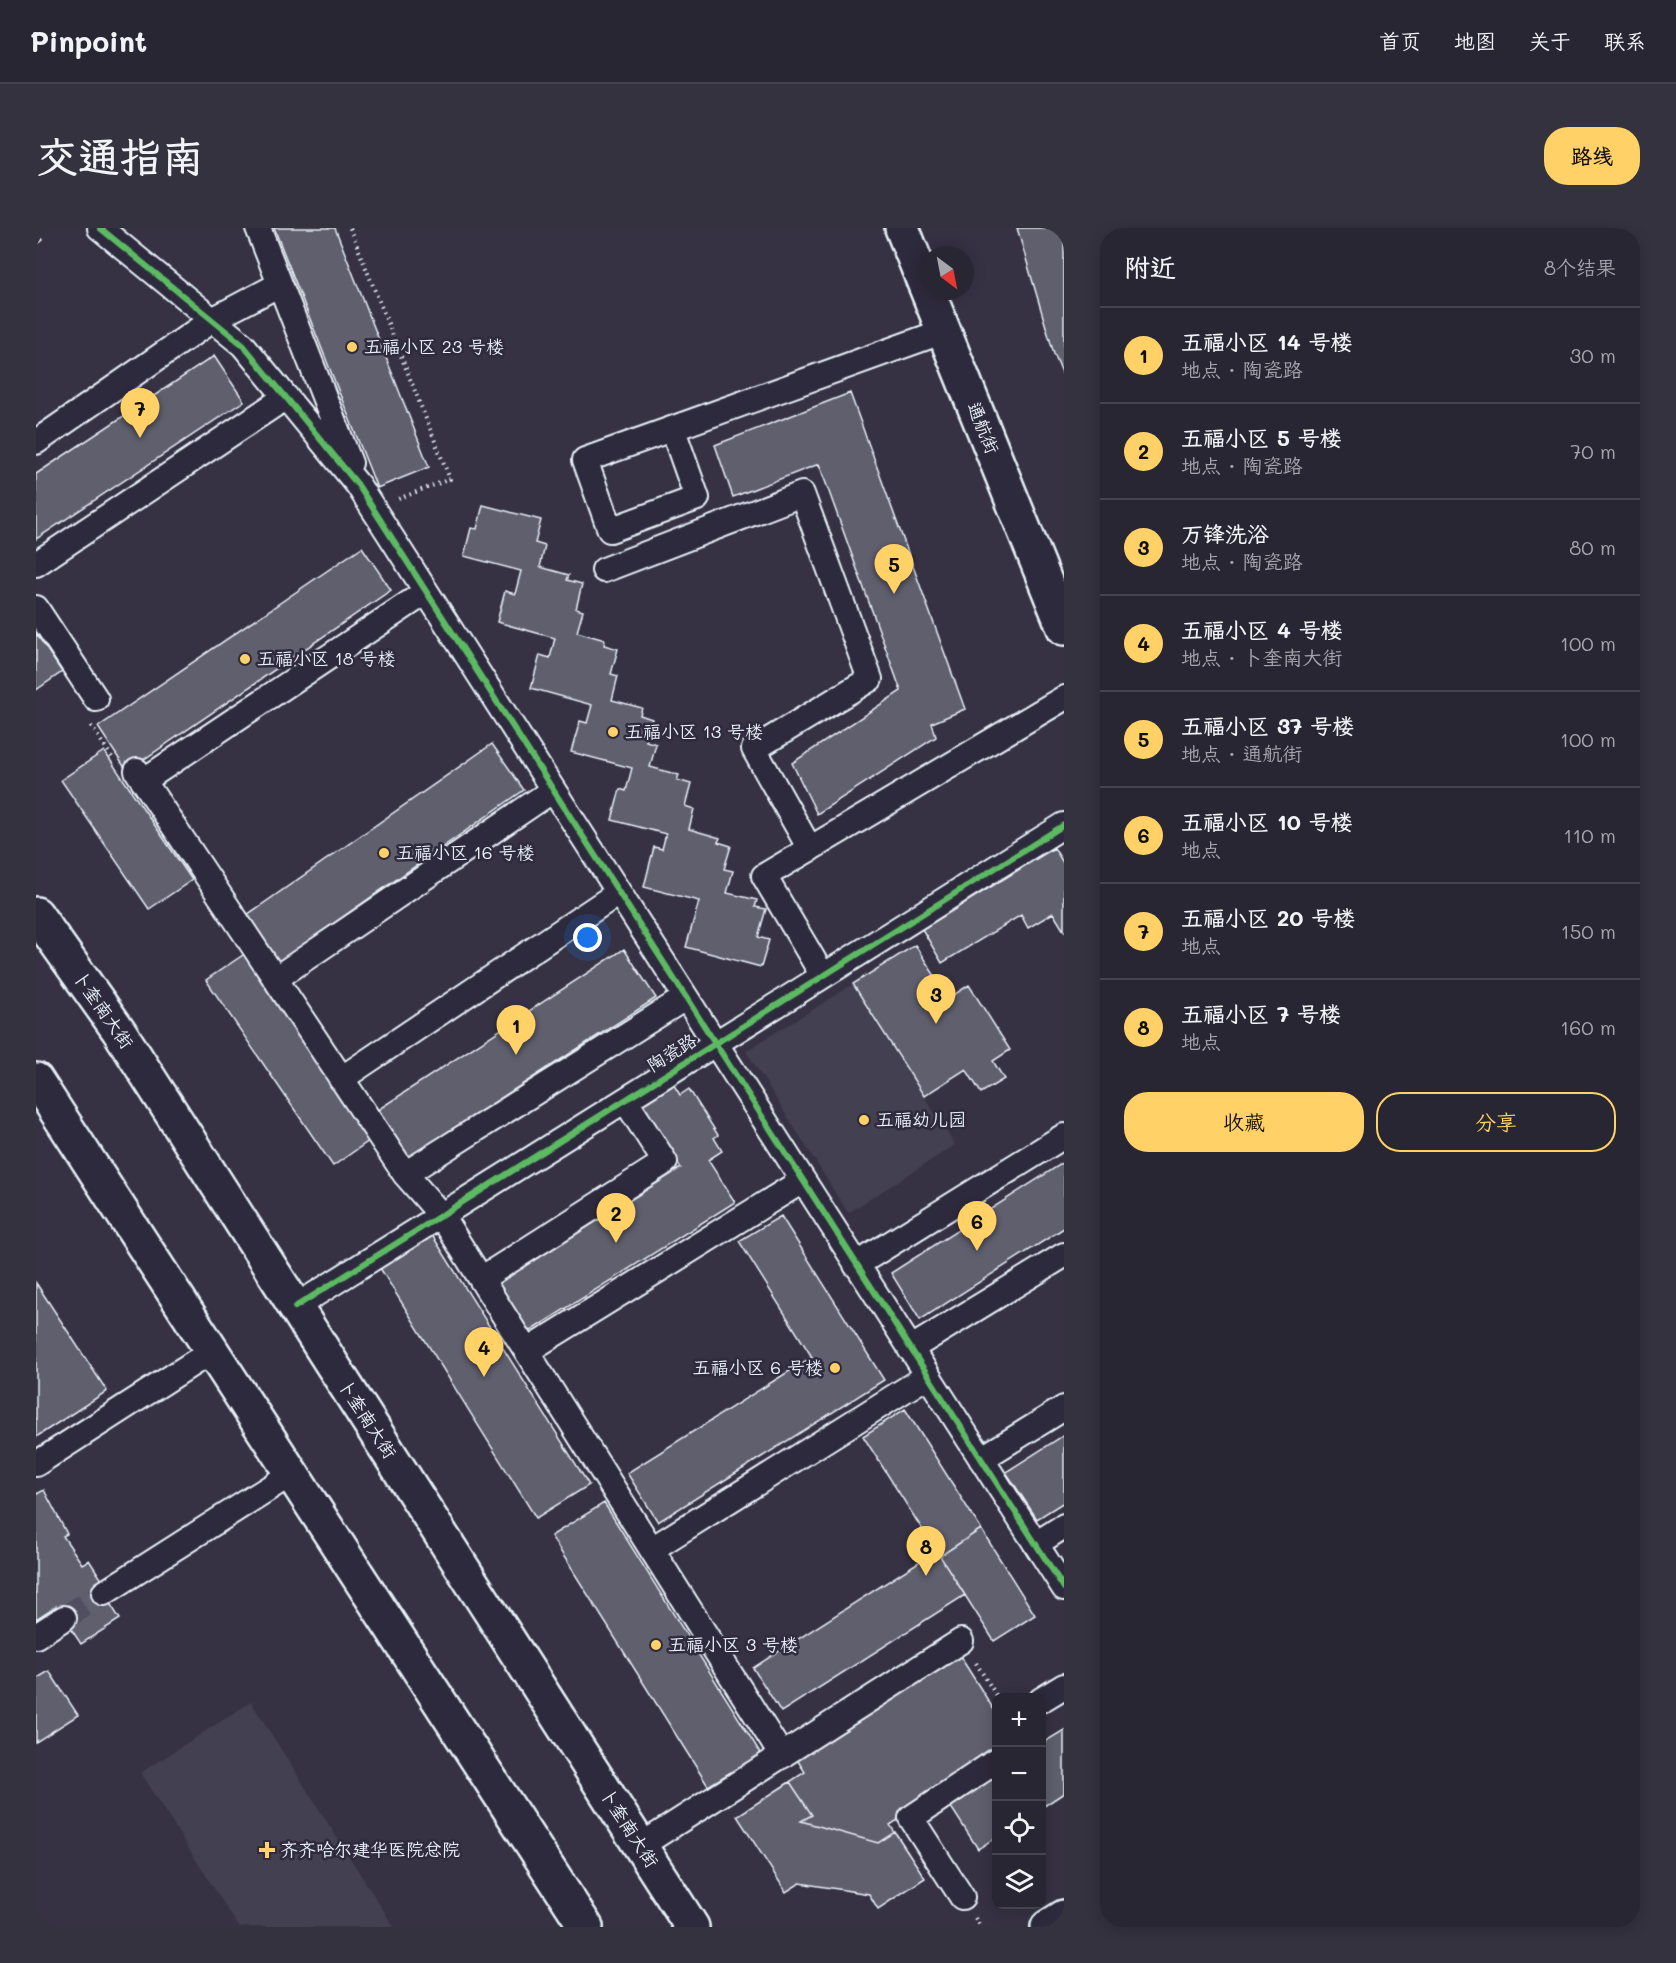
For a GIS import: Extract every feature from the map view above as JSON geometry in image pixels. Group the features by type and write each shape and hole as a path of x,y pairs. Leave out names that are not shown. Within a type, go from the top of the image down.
{"main road":[{"name":"通航街","path":"902,228 1064,628"},
{"name":"卜奎南大街","path":"36,914 119,1031 692,1927"},
{"path":"36,1080 586,1927"},
{"path":"1048,1927 1064,1917"}],"street":[{"path":"100,228 243,345 358,485 1064,1588"},
{"path":"258,228 358,485"},
{"path":"36,442 212,320 280,284"},
{"path":"673,430 697,498 610,530 585,460 944,331"},
{"path":"36,564 286,397"},
{"path":"604,570 802,494 870,679 754,749 810,849"},
{"path":"426,592 140,776 405,1174 441,1215 782,1756"},
{"path":"36,608 96,699"},
{"path":"823,976 764,876 1064,698"},
{"path":"275,979 553,790"},
{"name":"陶瓷路","path":"295,1307 1064,825"},
{"path":"341,1079 618,893"},
{"path":"405,1174 685,998"},
{"path":"481,1280 665,1162 625,1100"},
{"path":"856,1265 1064,1136"},
{"path":"527,1351 802,1180"},
{"path":"910,1349 1064,1255"},
{"path":"36,1464 212,1351"},
{"path":"652,1549 927,1376"},
{"path":"981,1460 1064,1408"},
{"path":"104,1593 291,1474"},
{"path":"1036,1544 1064,1526"},
{"path":"36,1636 64,1618"},
{"path":"640,1846 961,1641"},
{"path":"1046,1697 1064,1686"},
{"path":"962,1897 911,1818 992,1764"}],"path":[{"path":"350,228 450,479 373,508"},
{"path":"96,699 80,710 127,778 140,776"},
{"path":"961,1641 995,1693"}],"shaded area":[{"name":"五福幼儿园","path":"853,984 955,1145 848,1213 746,1051"},
{"name":"齐齐哈尔建华医院总院","path":"251,1702 394,1927 239,1927 140,1773"}],"building":[{"name":"五福小区 23 号楼","path":"274,228 335,228 429,467 377,488"},
{"path":"1017,228 1064,228 1064,378 1054,354"},
{"path":"36,230 43,240 36,245"},
{"path":"214,356 244,401 36,539 36,474"},
{"path":"850,393 965,709 932,723 936,737 817,814 792,763 901,691 819,464 733,497 715,445"},
{"name":"五福小区 13 号楼","path":"483,505 541,520 535,543 545,546 540,567 569,575 567,580 582,584 576,609 583,611 577,632 605,640 604,645 618,649 611,674 618,676 612,700 642,708 640,715 652,719 646,741 656,744 650,767 679,775 677,780 691,784 685,806 694,809 689,829 720,838 718,842 731,846 724,869 733,871 727,893 757,900 755,907 766,909 758,937 769,940 761,967 686,947 699,901 644,887 654,847 662,849 666,834 612,820 620,789 626,791 632,768 571,752 580,721 587,723 592,705 531,688 540,655 550,658 555,638 497,622 505,591 515,594 521,571 464,556 471,528 477,529"},
{"name":"五福小区 18 号楼","path":"362,547 391,590 127,771 98,727"},
{"path":"36,633 62,672 36,690"},
{"name":"五福小区 16 号楼","path":"492,744 524,790 277,963 244,917"},
{"path":"104,751 192,880 149,909 61,780"},
{"path":"1054,848 1064,864 1064,931 1053,913 1028,928 1021,915 942,963 922,929"},
{"path":"915,945 949,998 969,985 1010,1050 993,1061 1004,1079 981,1093 966,1069 924,1096 853,984"},
{"path":"624,949 656,998 407,1159 376,1111"},
{"path":"246,953 373,1138 333,1166 206,980"},
{"path":"672,1082 680,1095 689,1089 718,1135 714,1138 722,1151 708,1160 735,1202 527,1333 497,1284 681,1168 639,1102"},
{"path":"1064,1162 1064,1228 920,1320 891,1273"},
{"name":"五福小区 6 号楼","path":"781,1216 884,1380 658,1522 627,1473 812,1357 739,1241"},
{"path":"432,1235 589,1485 536,1518 380,1268"},
{"path":"36,1283 107,1391 36,1437"},
{"path":"905,1409 981,1529 940,1556 965,1595 781,1712 753,1668 936,1551 863,1436"},
{"path":"1064,1435 1064,1502 1037,1519 1006,1472"},
{"path":"44,1490 67,1534 63,1536 82,1564 89,1560 102,1580 97,1583 120,1619 81,1644 56,1606 36,1619 36,1492 37,1494"},
{"name":"五福小区 3 号楼","path":"604,1503 761,1754 708,1786 551,1536"},
{"path":"981,1529 1035,1615 994,1641 940,1556"},
{"path":"958,1653 992,1707 992,1759 890,1825 925,1878 878,1909 869,1894 800,1883 786,1892 737,1816 805,1772 796,1758"},
{"path":"49,1671 78,1715 36,1742 36,1679"},
{"path":"1064,1730 1064,1793 1046,1805 1046,1747 1046,1741"},
{"path":"992,1776 992,1840 978,1849 949,1804"},
{"path":"790,1782 812,1815 801,1821 878,1843 895,1832 925,1878 878,1909 869,1894 800,1883 786,1892 737,1816"}],"tunnel":[{"path":"64,1618 104,1593"}],"cycle path":[{"path":"100,228 243,345 358,485 1064,1588"},
{"path":"295,1307 1064,825"}],"place":[{"name":"五福小区 23 号楼","path":"352,347"},
{"name":"五福小区 20 号楼","path":"140,438"},
{"name":"五福小区 37 号楼","path":"894,594"},
{"name":"五福小区 18 号楼","path":"245,659"},
{"name":"五福小区 13 号楼","path":"613,732"},
{"name":"五福小区 16 号楼","path":"384,853"},
{"name":"万锋洗浴","path":"936,1024"},
{"name":"五福小区 14 号楼","path":"516,1055"},
{"name":"五福幼儿园","path":"864,1120"},
{"name":"五福小区 5 号楼","path":"616,1243"},
{"name":"五福小区 10 号楼","path":"977,1251"},
{"name":"五福小区 6 号楼","path":"835,1368"},
{"name":"五福小区 4 号楼","path":"484,1377"},
{"name":"五福小区 7 号楼","path":"926,1576"},
{"name":"五福小区 3 号楼","path":"656,1645"},
{"name":"齐齐哈尔建华医院总院","path":"267,1850"}]}
